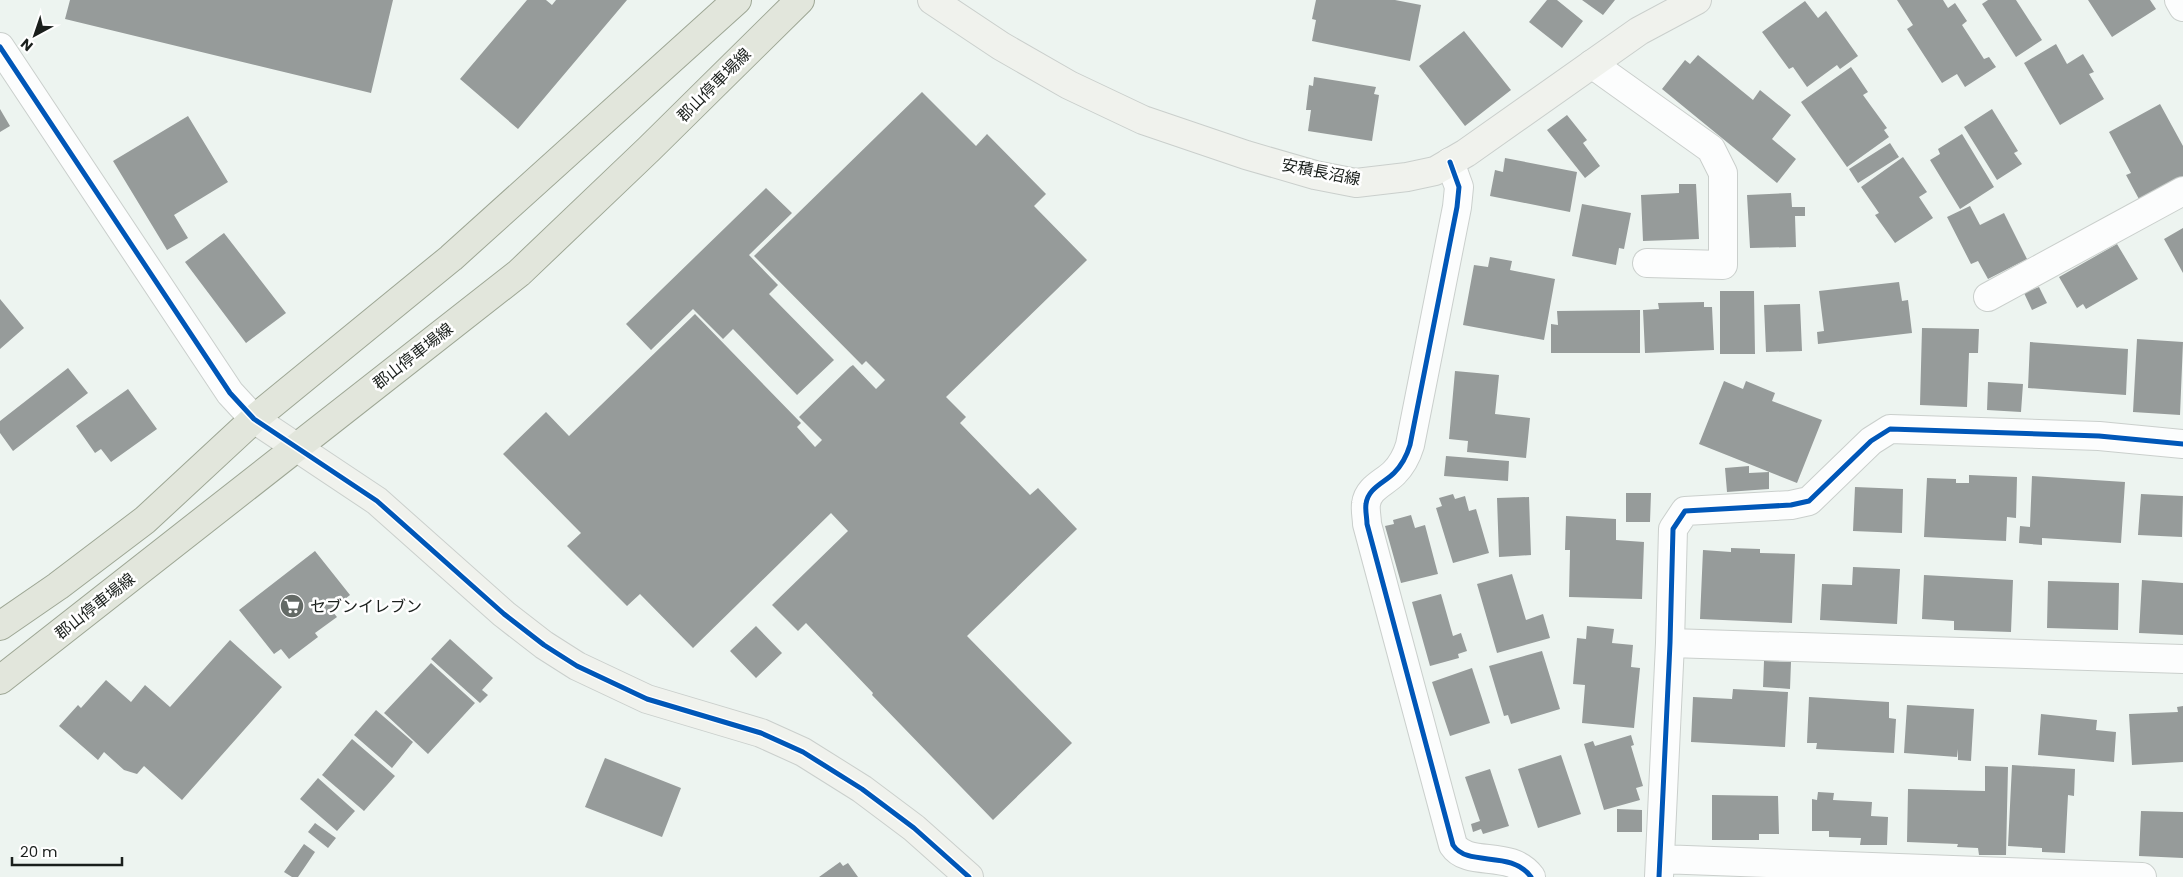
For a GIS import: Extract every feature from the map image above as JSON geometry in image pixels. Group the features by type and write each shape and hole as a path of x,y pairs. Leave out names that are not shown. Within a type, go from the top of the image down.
{"main road":[{"path":"0,626 58,586 145,520 254,420 451,258 737,0"},
{"name":"郡山停車場線","path":"0,680 519,273 649,149 800,0"},
{"name":"安積長沼線","path":"932,0 1000,46 1069,85 1143,120 1246,155 1356,183 1407,177 1435,171 1466,153 1639,31 1697,0"},
{"path":"254,420 376,501 504,614 544,645 577,666 647,698 761,733 803,752 862,789 914,828 969,877"}],"street":[{"path":"2180,0 2183,7"},
{"path":"0,47 230,393 254,420"},
{"path":"1592,64 1711,149 1723,173 1723,265 1647,263"},
{"path":"1450,162 1459,187 1457,207 1410,446 1406,456 1394,472 1368,496 1365,506 1366,515 1453,845 1458,852 1464,855 1504,860 1518,866 1530,877"},
{"path":"1988,297 2183,191"},
{"path":"2142,877 1659,868 1670,642 1673,529 1685,511 1791,505 1809,501 1871,441 1890,428 2099,436 2183,444"},
{"path":"1670,642 2183,659"}],"building":[{"path":"70,0 393,0 371,93 65,19"},
{"path":"527,0 546,0 552,5 556,0 627,0 518,129 460,79"},
{"path":"1316,0 1395,0 1421,5 1410,61 1312,41 1316,20 1312,19"},
{"path":"1547,0 1557,0 1583,21 1562,48 1529,22"},
{"path":"1582,0 1615,0 1603,15"},
{"path":"1897,0 1943,0 1948,8 1955,3 1967,21 1962,25 1984,59 1989,57 1996,67 1965,87 1957,74 1942,83 1907,29 1913,25"},
{"path":"1988,0 2016,0 2042,40 2016,57 1982,4"},
{"path":"2088,0 2150,0 2156,9 2112,37"},
{"path":"1805,1 1818,18 1826,11 1858,56 1840,69 1837,65 1807,87 1793,67 1789,69 1762,32"},
{"path":"1464,31 1511,90 1465,126 1419,66"},
{"path":"2056,44 2067,64 2083,54 2094,72 2089,74 2104,99 2060,125 2024,63"},
{"path":"1698,55 1753,100 1760,90 1791,115 1772,139 1796,159 1777,183 1662,89 1685,60 1690,64"},
{"path":"1851,67 1868,92 1863,95 1887,128 1884,130 1889,137 1847,167 1801,102"},
{"path":"1314,77 1376,87 1374,94 1379,95 1372,141 1308,131 1311,110 1306,110 1309,85 1313,86"},
{"path":"922,92 976,146 987,134 1046,194 1034,206 1087,260 946,397 966,417 960,423 1030,495 1038,488 1077,529 967,636 1072,743 993,820 872,695 873,693 806,623 798,631 772,605 848,531 831,513 693,648 640,594 627,606 567,546 581,533 503,454 546,412 569,436 695,314 801,423 797,427 815,447 822,440 799,417 850,367 853,365 876,389 885,380 866,361 862,365 754,256"},
{"path":"2160,104 2183,146 2183,177 2140,201 2126,175 2131,173 2109,132"},
{"path":"0,109 10,126 0,132"},
{"path":"1992,109 2018,151 2014,153 2022,164 1997,180 1964,127"},
{"path":"1567,115 1587,140 1583,143 1600,166 1585,178 1547,130"},
{"path":"188,116 228,182 174,215 188,238 167,250 113,161"},
{"path":"1962,134 1994,187 1960,209 1930,160 1940,154 1938,149"},
{"path":"1890,143 1899,157 1858,183 1849,169"},
{"path":"1903,157 1927,192 1919,197 1933,218 1895,243 1875,215 1879,213 1861,187"},
{"path":"1505,158 1577,172 1570,212 1490,196 1495,170 1503,172"},
{"path":"1679,184 1696,184 1699,239 1643,241 1641,195 1679,193"},
{"path":"766,188 792,213 749,255 778,285 769,294 834,360 797,395 733,329 723,339 693,309 651,350 626,324"},
{"path":"1791,193 1792,207 1805,207 1805,216 1795,216 1796,247 1750,248 1747,195"},
{"path":"1582,204 1631,213 1624,249 1619,248 1616,265 1572,256"},
{"path":"1970,206 1980,225 2004,213 2027,259 1988,279 1978,261 1971,264 1947,217"},
{"path":"2183,228 2183,273 2164,239"},
{"path":"224,233 286,313 246,343 185,262"},
{"path":"2117,244 2138,279 2086,309 2083,304 2077,308 2059,277"},
{"path":"1490,257 1512,261 1510,270 1555,279 1544,340 1463,325 1474,265 1488,267"},
{"path":"1899,282 1902,301 1908,300 1912,333 1818,344 1817,332 1824,331 1819,291"},
{"path":"2039,287 2047,303 2032,310 2024,293"},
{"path":"1720,291 1754,291 1755,354 1720,354"},
{"path":"0,299 24,328 0,349"},
{"path":"1704,302 1704,307 1712,307 1714,350 1645,353 1643,310 1659,309 1658,303"},
{"path":"1800,304 1802,351 1766,352 1764,305"},
{"path":"1640,310 1640,353 1551,353 1551,324 1558,325 1557,311"},
{"path":"1922,328 1979,329 1978,353 1969,353 1967,407 1920,405"},
{"path":"2137,339 2183,342 2180,415 2133,412"},
{"path":"2030,342 2128,349 2126,395 2028,388"},
{"path":"68,368 88,393 13,451 0,433 0,421"},
{"path":"1455,371 1499,375 1495,414 1530,418 1526,458 1467,452 1468,441 1449,439"},
{"path":"1724,381 1743,389 1746,381 1775,393 1772,401 1822,420 1797,483 1699,444"},
{"path":"1988,382 2023,384 2021,412 1987,410"},
{"path":"128,389 157,429 111,462 101,449 95,453 76,426"},
{"path":"1446,456 1509,461 1508,481 1444,476"},
{"path":"1749,466 1749,473 1769,472 1769,489 1727,492 1725,468"},
{"path":"1969,475 2017,477 2016,518 2007,517 2006,541 1924,537 1927,478 1956,479 1956,483 1969,483"},
{"path":"2032,476 2125,482 2121,543 2042,538 2042,545 2019,543 2020,526 2030,527"},
{"path":"1855,487 1903,489 1902,533 1853,531"},
{"path":"1626,493 1651,493 1650,522 1626,522"},
{"path":"1453,494 1455,499 1465,496 1469,511 1476,509 1489,553 1453,563 1436,508 1442,506 1439,498"},
{"path":"2141,494 2183,496 2182,537 2138,535"},
{"path":"1529,497 1531,555 1499,557 1497,498"},
{"path":"1411,515 1415,528 1425,525 1438,574 1401,583 1385,526 1394,524 1393,520"},
{"path":"1566,516 1616,519 1616,540 1644,542 1642,599 1569,597 1570,550 1565,550"},
{"path":"1731,548 1760,549 1760,553 1795,554 1792,623 1700,619 1703,550 1731,552"},
{"path":"315,551 350,595 331,610 337,617 315,633 318,637 289,659 281,649 274,654 239,610"},
{"path":"1853,567 1900,569 1897,624 1820,620 1822,584 1852,585"},
{"path":"1512,574 1526,620 1543,614 1550,638 1497,653 1477,584"},
{"path":"1924,575 2013,580 2011,632 1954,630 1954,621 1922,619"},
{"path":"2142,580 2183,583 2183,635 2139,633"},
{"path":"2048,581 2119,583 2118,630 2047,628"},
{"path":"1441,594 1453,636 1461,633 1467,651 1458,654 1459,658 1430,666 1412,602"},
{"path":"756,626 782,653 756,678 730,651"},
{"path":"1587,626 1614,629 1612,643 1633,645 1631,667 1640,668 1634,728 1582,723 1585,685 1573,684 1577,638 1586,639"},
{"path":"450,639 493,678 482,690 488,695 480,703 431,659"},
{"path":"230,640 282,687 182,800 144,766 137,774 124,770 104,752 98,760 59,726 78,705 81,708 106,680 131,702 145,685 170,707"},
{"path":"1542,651 1560,709 1511,724 1508,715 1504,716 1489,666"},
{"path":"1764,661 1791,662 1790,689 1763,687"},
{"path":"431,663 475,703 428,754 384,713"},
{"path":"1472,668 1490,723 1450,736 1432,682"},
{"path":"1733,689 1788,692 1785,747 1691,742 1693,697 1732,699"},
{"path":"1809,697 1889,702 1889,718 1896,719 1894,753 1816,749 1817,743 1807,743"},
{"path":"1907,705 1974,709 1971,761 1958,760 1958,749 1957,757 1904,753"},
{"path":"2183,706 2183,762 2132,765 2129,714 2178,712 2177,707"},
{"path":"376,710 413,742 392,768 354,735"},
{"path":"2041,714 2097,720 2096,730 2116,732 2114,762 2038,755"},
{"path":"1631,735 1634,745 1631,746 1643,786 1636,788 1640,800 1604,810 1584,744 1593,741 1595,746"},
{"path":"352,739 395,776 364,811 322,775"},
{"path":"1561,755 1581,814 1538,828 1518,769"},
{"path":"605,758 681,788 662,837 585,807"},
{"path":"2012,765 2075,769 2074,796 2068,795 2065,853 2042,852 2042,848 2008,846"},
{"path":"1985,766 2008,767 2006,855 1979,855 1978,848 1957,847 1958,844 1907,842 1908,789 1985,791"},
{"path":"1490,769 1509,826 1483,834 1481,829 1473,832 1471,824 1480,821 1465,777"},
{"path":"318,778 355,811 337,831 300,799"},
{"path":"1818,792 1834,793 1833,800 1872,802 1871,816 1888,817 1887,845 1860,845 1861,838 1829,837 1829,831 1812,831 1812,799 1817,800"},
{"path":"1712,795 1778,796 1779,834 1759,834 1759,840 1712,840"},
{"path":"1617,809 1642,810 1642,832 1617,832"},
{"path":"2141,811 2183,812 2183,858 2139,856"},
{"path":"315,823 336,838 328,848 308,832"},
{"path":"304,844 315,852 298,877 292,877 284,872"},
{"path":"840,862 843,866 848,863 858,877 819,877"}],"cycle path":[{"path":"0,47 230,393 254,419 377,501 504,614 544,645 577,666 647,699 761,733 803,752 862,789 914,828 969,877"},
{"path":"1450,162 1459,187 1457,207 1410,445 1404,460 1397,470 1377,486 1367,498 1367,524 1453,845 1460,852 1469,856 1512,863 1523,869 1531,877"},
{"path":"1659,877 1670,643 1673,529 1685,511 1791,505 1809,501 1871,441 1890,429 2099,436 2183,444"}],"place":[{"name":"セブンイレブン","path":"292,606"}]}
